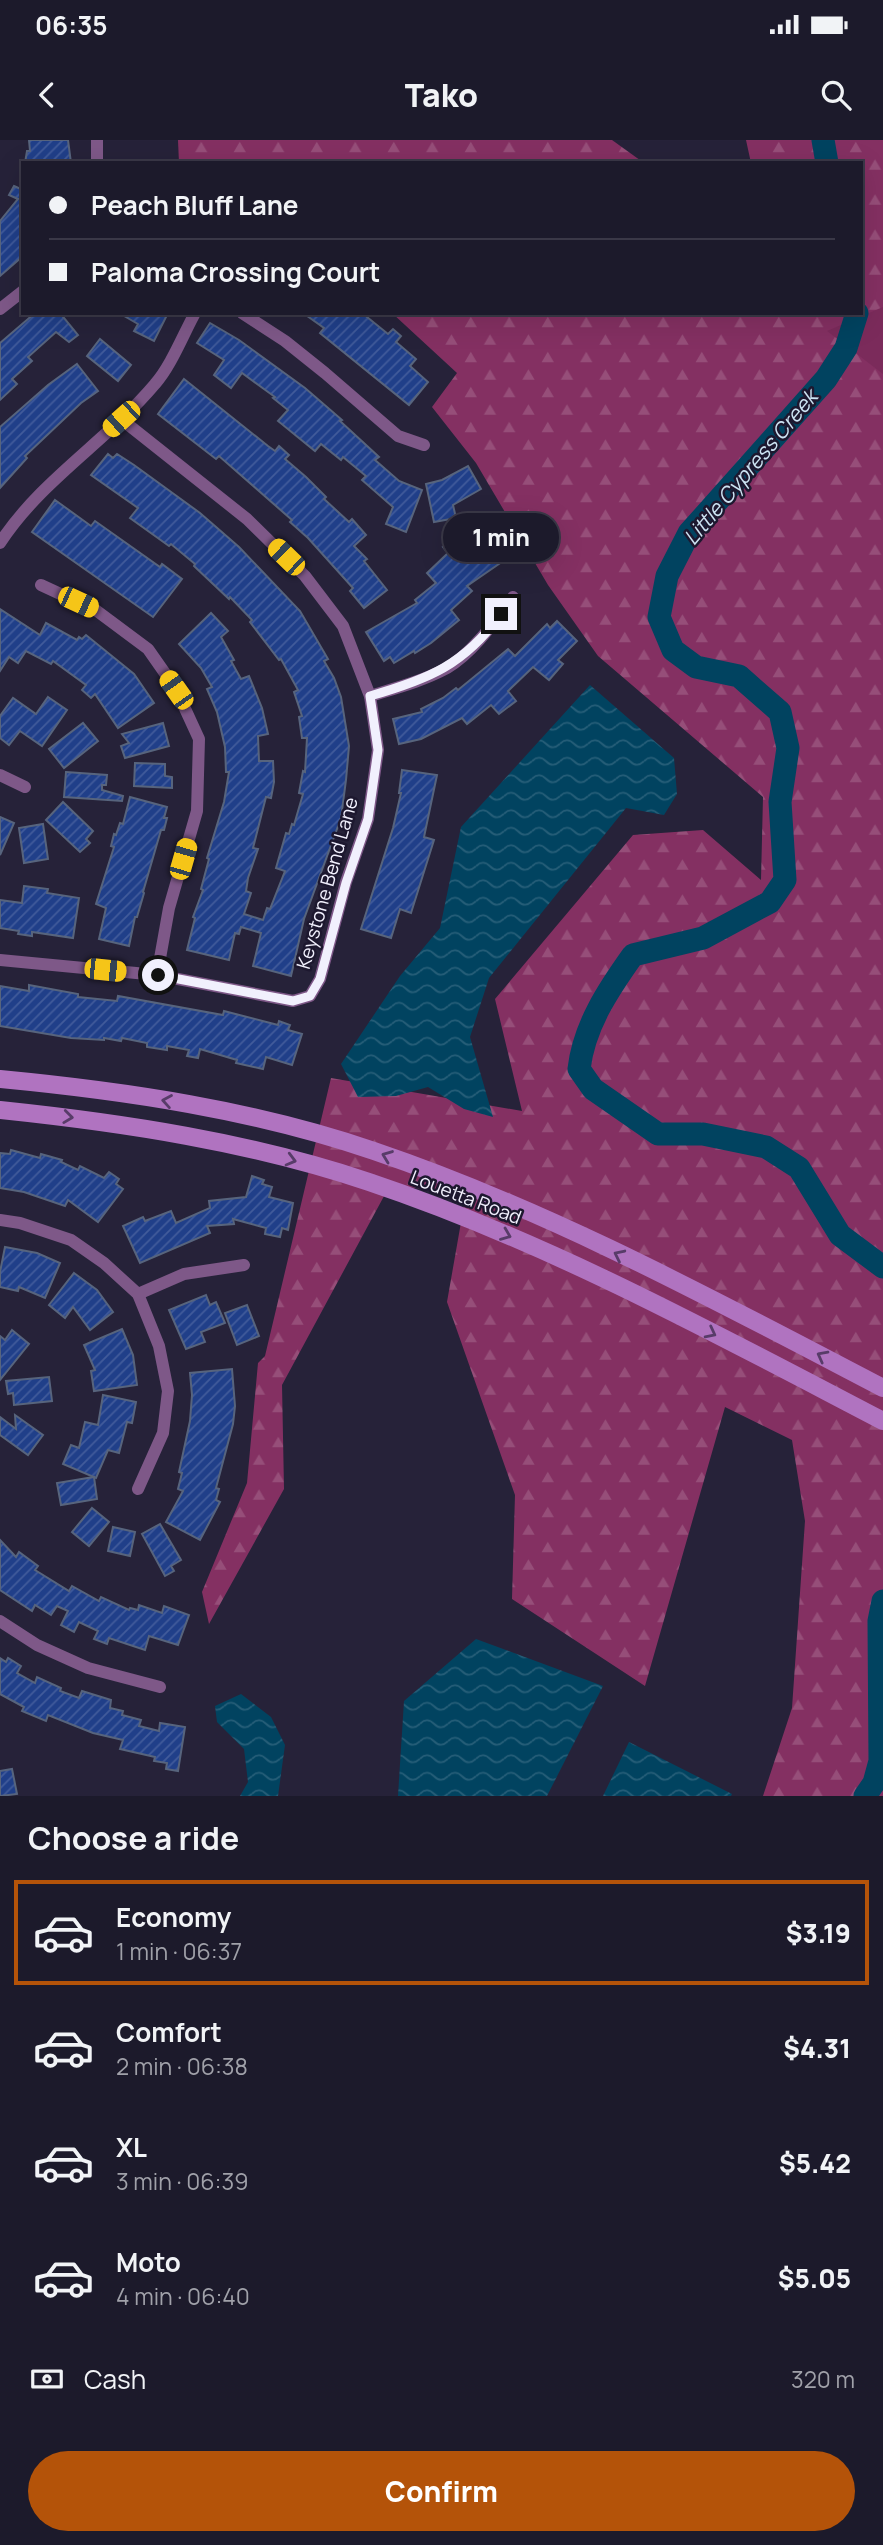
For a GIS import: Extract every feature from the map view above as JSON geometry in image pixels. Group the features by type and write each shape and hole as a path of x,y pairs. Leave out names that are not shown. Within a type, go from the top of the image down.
{"main road":[{"name":"Louetta Road","path":"0,1079 109,1091 200,1107 294,1128 373,1151 527,1211 701,1294 883,1388"},
{"name":"Louetta Road","path":"0,1110 104,1122 195,1137 289,1159 368,1182 523,1242 696,1325 883,1421"}],"street":[{"path":"97,140 97,161"},
{"path":"0,309 21,292"},
{"path":"0,543 51,482 157,383 194,315"},
{"path":"245,315 285,341 398,436 424,445"},
{"name":"Keystone Bend Lane","path":"121,419 247,519 305,576 343,626 370,696 378,750 368,819 346,883 320,979 310,996 293,1001 158,975"},
{"path":"0,960 158,975 169,908 197,810 200,739 176,690 148,649 97,611 41,585"},
{"path":"370,696 411,684 449,667 489,631 513,597"},
{"path":"0,775 25,787"},
{"path":"0,1220 20,1223 71,1240 104,1263 138,1294 159,1346 168,1391 163,1433 138,1489"},
{"path":"138,1294 184,1274 244,1265"},
{"path":"0,1621 37,1645 88,1668 160,1687"}],"green space":[{"path":"178,140 612,140 641,161 179,161"},
{"path":"746,140 883,140 883,1796 763,1796 792,1708 805,1521 792,1440 725,1407 645,1686 512,1599 515,1495 447,1302 466,1194 390,1185 282,1385 284,1489 209,1624 202,1592 247,1483 258,1363 265,1356 331,1078 522,1111 495,999 633,835 703,830 761,880 763,797 598,656 548,585 476,463 432,407 457,373 394,315 863,315 863,161 751,161"}],"shaded area":[{"path":"883,307 883,374 827,331"}],"water":[{"path":"590,685 674,758 677,794 664,815 626,808 489,978 470,1037 493,1117 464,1109 428,1087 396,1096 358,1097 341,1064 400,976 440,928 461,827"},
{"path":"476,1639 603,1686 547,1796 398,1796 404,1701"},
{"path":"241,1694 271,1717 285,1745 278,1796 240,1796 248,1782 244,1749 217,1722 215,1706"},
{"path":"629,1742 732,1794 731,1796 603,1796"}],"building":[{"path":"29,140 68,140 71,161 25,161 27,151 30,151"},
{"path":"14,186 21,189 21,258 0,276 0,221 18,199 9,195"},
{"path":"33,315 62,315 78,335 69,342 56,332 28,357 32,361 12,379 17,384 0,400 0,343"},
{"path":"122,315 167,315 154,341 134,331 138,324"},
{"path":"306,315 364,315 388,334 393,329 401,336 396,342 416,359 410,366 428,382 409,405 320,333 324,328"},
{"path":"210,323 239,340 305,388 342,420 340,421 379,457 375,460 399,481 422,490 406,532 386,524 393,507 362,480 366,476 343,457 341,460 321,444 315,451 278,421 288,410 273,398 275,397 242,373 231,388 214,375 224,360 197,343"},
{"path":"100,339 131,365 118,381 87,356"},
{"path":"77,364 98,391 81,403 25,456 27,458 0,488 0,427 48,385"},
{"path":"184,379 275,451 279,446 289,455 285,459 326,497 324,499 349,522 352,519 366,535 354,546 367,559 364,561 387,590 364,608 350,591 353,588 290,522 292,520 219,456 216,459 158,414"},
{"path":"108,454 113,458 117,454 134,465 200,513 239,547 300,611 328,659 324,661 341,697 349,746 346,780 341,818 304,919 291,976 253,966 261,933 241,927 239,934 235,933 229,960 187,950 229,772 226,772 225,747 217,712 207,689 212,687 201,668 179,644 211,613 228,631 221,637 234,660 231,661 241,679 249,676 262,708 268,734 258,736 259,761 273,761 274,782 271,798 266,797 253,848 258,849 248,878 246,891 251,893 244,914 263,920 285,871 276,868 286,833 289,834 292,824 294,825 303,794 299,793 303,771 305,772 307,738 302,738 299,717 302,716 294,692 298,690 281,659 279,660 250,622 252,620 230,597 229,599 171,544 169,546 130,518 138,508 91,475"},
{"path":"468,466 481,489 453,505 456,518 434,522 426,484 442,480"},
{"path":"55,500 91,526 95,521 160,567 162,564 182,579 153,617 32,532"},
{"path":"495,526 512,555 467,586 472,591 451,610 459,620 415,653 414,651 394,663 390,657 384,661 366,632 417,603 415,600 436,583 427,573 448,553 443,547 460,534 467,543"},
{"path":"0,609 40,635 46,623 77,640 86,635 134,674 154,703 118,728 95,694 91,698 82,690 86,685 53,661 51,664 26,651 18,663 9,657 0,671"},
{"path":"557,621 577,641 558,660 563,664 549,680 533,667 508,691 516,701 499,714 491,705 467,724 462,718 421,739 399,744 393,719 422,712 421,709 456,688 458,690 508,649 515,656 547,624 550,628"},
{"path":"48,697 67,710 42,746 20,731 9,745 0,738 0,716 13,698 36,714"},
{"path":"83,723 98,741 64,768 49,749"},
{"path":"163,723 169,746 125,758 121,746 129,743 122,734"},
{"path":"135,763 165,764 165,776 172,777 172,788 134,786"},
{"path":"402,770 437,775 424,837 434,840 411,913 400,909 391,938 361,929 393,828 401,793"},
{"path":"66,772 107,775 106,785 102,785 102,790 123,796 122,801 64,797"},
{"path":"130,797 167,807 164,818 167,818 135,917 129,946 99,939 106,908 96,904 114,847 111,846 114,834 116,835 120,823 123,824"},
{"path":"63,802 93,831 86,839 90,843 80,852 46,820"},
{"path":"0,817 14,823 0,855"},
{"path":"43,824 48,859 24,863 19,828"},
{"path":"24,886 48,889 47,893 79,898 73,938 32,932 32,936 0,928 0,900 22,903"},
{"path":"29,985 78,994 78,997 117,1001 118,996 223,1015 224,1011 278,1025 279,1021 290,1025 288,1030 302,1034 292,1065 266,1057 263,1069 236,1063 237,1060 200,1049 198,1058 187,1056 189,1050 167,1046 167,1050 147,1047 147,1043 122,1038 121,1041 71,1038 0,1026 0,986 29,991"},
{"path":"11,1150 40,1158 41,1154 62,1160 61,1162 78,1170 80,1166 104,1178 109,1172 119,1179 116,1184 123,1189 98,1222 68,1200 65,1206 24,1192 0,1188 0,1153 10,1154"},
{"path":"252,1176 264,1180 262,1184 272,1187 269,1197 293,1203 288,1230 282,1228 280,1237 265,1234 266,1228 233,1219 234,1224 207,1226 210,1233 140,1263 123,1226 143,1217 145,1221 171,1211 176,1223 210,1208 209,1201 246,1197"},
{"path":"5,1247 37,1253 60,1263 45,1298 19,1287 18,1291 0,1287"},
{"path":"74,1273 97,1290 113,1312 90,1330 73,1307 65,1318 49,1305"},
{"path":"206,1295 210,1305 216,1302 225,1323 201,1332 205,1342 186,1349 169,1310"},
{"path":"247,1305 259,1336 237,1345 225,1313"},
{"path":"122,1329 133,1355 137,1385 94,1391 91,1371 95,1370 84,1345"},
{"path":"12,1330 29,1344 0,1380 0,1336 5,1340"},
{"path":"232,1369 235,1406 233,1424 216,1488 219,1489 216,1500 220,1502 200,1540 166,1522 183,1491 178,1489 182,1473 179,1472 190,1421 190,1373"},
{"path":"49,1377 52,1401 14,1405 13,1393 8,1394 6,1381"},
{"path":"103,1395 136,1402 132,1423 127,1422 119,1453 108,1450 96,1478 63,1464 71,1445 79,1448 85,1422 98,1425"},
{"path":"15,1415 43,1435 28,1455 0,1435 0,1417 16,1429"},
{"path":"94,1477 97,1499 61,1505 57,1483"},
{"path":"92,1508 109,1522 89,1546 72,1532"},
{"path":"160,1524 181,1560 171,1566 174,1571 165,1576 142,1534"},
{"path":"113,1527 135,1532 130,1556 108,1551"},
{"path":"0,1540 16,1557 19,1552 38,1566 35,1570 69,1591 72,1586 99,1601 101,1597 129,1610 138,1610 139,1605 162,1613 164,1606 189,1615 178,1645 149,1636 145,1650 109,1638 107,1644 94,1639 98,1631 79,1622 74,1632 61,1625 68,1611 57,1606 51,1615 35,1605 32,1611 0,1590"},
{"path":"0,1658 6,1662 8,1658 21,1666 17,1673 35,1683 37,1677 61,1688 60,1691 79,1698 82,1691 111,1700 110,1708 123,1711 122,1715 141,1720 139,1726 159,1731 160,1723 185,1727 178,1771 166,1769 167,1763 154,1761 155,1757 120,1749 123,1740 93,1733 48,1715 46,1721 22,1711 24,1707 0,1694"},
{"path":"12,1769 17,1794 0,1796 0,1771"}],"waterway":[{"name":"Little Cypress Creek","path":"823,140 827,161"},
{"name":"Little Cypress Creek","path":"856,315 846,348 826,379 689,533 667,576 659,617 673,650 696,667 739,676 780,712 788,748 780,802 785,880 770,902 703,938 633,955 606,995 592,1023 579,1069 593,1089 658,1134 703,1134 766,1147 799,1168 840,1235 883,1267"},
{"name":"Little Cypress Creek","path":"865,1796 874,1783 880,1761 879,1621 883,1601"}],"route":[{"path":"158,975 293,1001 310,996 320,979 346,883 368,819 378,750 370,696 411,684 449,667 489,631 501,614"}]}
